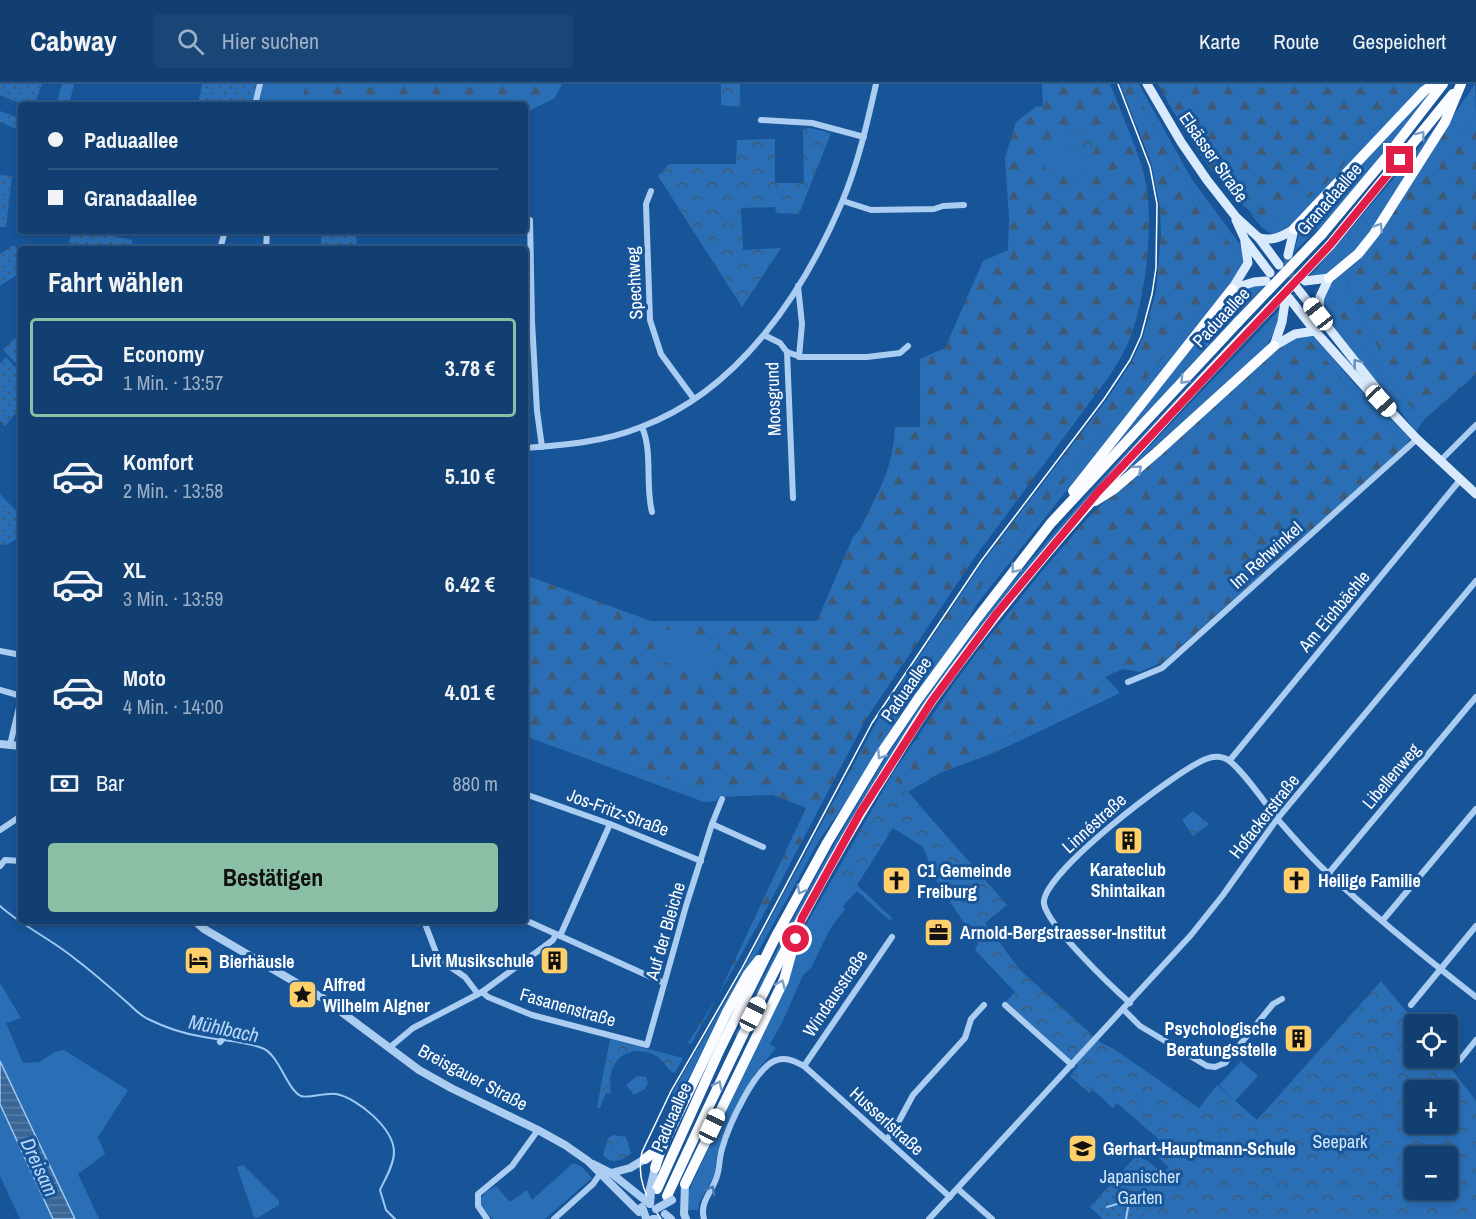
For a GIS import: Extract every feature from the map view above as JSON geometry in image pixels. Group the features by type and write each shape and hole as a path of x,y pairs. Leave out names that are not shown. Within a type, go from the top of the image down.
{"highway":[{"path":"1294,228 1416,99 1434,84"},
{"name":"Granadaallee","path":"1274,274 1322,234 1410,128 1443,84"},
{"path":"1329,278 1358,254 1374,234 1445,122 1461,84"},
{"name":"Granadaallee","path":"1291,295 1461,84"},
{"name":"Paduaallee","path":"654,1182 775,938 827,843 893,736 951,653 1050,523 1238,322 1274,274"},
{"path":"1050,523 1075,487 1232,288"},
{"name":"Paduaallee","path":"670,1198 734,1053 802,918 860,813 932,701 997,613 1085,507 1248,331 1291,295"},
{"path":"1085,507 1114,489 1274,346"},
{"path":"686,1184 784,980 802,918"},
{"path":"654,1182 662,1146 732,1003 748,974 775,938"},
{"path":"645,1160 662,1146"}],"main road":[{"name":"Elsässer Straße","path":"1147,84 1181,142 1236,217 1259,238 1274,274"},
{"name":"Elsässer Straße","path":"1236,217 1245,240 1274,274"},
{"path":"1259,238 1273,239 1283,236 1294,228"},
{"path":"1288,255 1294,228"},
{"path":"1232,288 1248,263 1245,240"},
{"path":"1232,288 1274,274"},
{"path":"1305,281 1329,278"},
{"path":"1318,314 1320,297 1329,278"},
{"path":"1291,295 1318,314 1380,393 1381,401"},
{"path":"1291,295 1315,332 1375,398 1381,401 1417,439 1476,494"},
{"path":"1274,346 1291,295"},
{"path":"1274,346 1295,334 1315,332"}],"street":[{"path":"256,102 260,84"},
{"path":"528,448 595,441 642,427 669,415 721,380 764,335 821,244 843,201 864,137 876,84"},
{"path":"761,120 812,123 864,137"},
{"name":"Spechtweg","path":"651,191 646,204 650,320 661,354 694,399"},
{"path":"843,201 871,210 934,209 964,204"},
{"path":"530,220 536,402 542,447"},
{"path":"797,285 802,324 799,357"},
{"path":"764,335 780,343 787,352"},
{"name":"Moosgrund","path":"793,498 787,352 799,357 889,356 900,353 908,346"},
{"path":"1440,461 1476,425"},
{"path":"642,427 646,442 648,500 652,512"},
{"name":"Im Rehwinkel","path":"1128,682 1162,668 1417,439"},
{"name":"Am Eichbächle","path":"1230,760 1460,480"},
{"name":"Hofackerstraße","path":"929,1219 1130,1003 1204,919 1277,819 1476,581"},
{"path":"0,651 18,654"},
{"path":"0,690 18,697"},
{"name":"Libellenweg","path":"1328,874 1476,697"},
{"path":"10,745 18,711"},
{"path":"0,744 18,746"},
{"name":"Linnéstraße","path":"1130,1003 1089,964 1048,915 1044,904 1046,892 1052,882 1097,837 1141,801 1207,758 1222,757 1230,760"},
{"path":"1230,760 1277,819 1328,874 1476,997"},
{"name":"Jos-Fritz-Straße","path":"528,795 610,824 700,861"},
{"name":"Auf der Bleiche","path":"647,1045 700,861 722,799"},
{"path":"1383,920 1476,809"},
{"path":"0,830 18,818"},
{"path":"389,1048 413,1028 480,993 558,935 610,824"},
{"path":"712,824 763,847"},
{"path":"0,866 5,860 18,861"},
{"path":"528,921 664,983"},
{"name":"Breisgauer Straße","path":"199,924 324,999 416,1068 451,1088 538,1130 588,1161 605,1173 643,1209"},
{"name":"Fasanenstraße","path":"425,924 437,955 465,977 480,993 532,1015 647,1045"},
{"path":"1411,1005 1476,926"},
{"name":"Windausstraße","path":"804,1066 892,937"},
{"path":"1123,1010 1140,1026 1173,1047 1207,1066 1215,1067 1225,1063 1273,1004 1281,999"},
{"path":"886,1139 892,1134 913,1095 965,1038 971,1019 984,1005"},
{"path":"1005,1005 1072,1065"},
{"path":"220,1042 226,1035 234,1032"},
{"path":"1460,1060 1476,1040"},
{"path":"704,1219 703,1208 717,1179 726,1137 753,1083 768,1066 780,1059 794,1061 804,1066"},
{"name":"Husserlstraße","path":"804,1066 950,1197"},
{"path":"487,1219 478,1206 478,1194 512,1166 538,1130"},
{"path":"554,1219 605,1173 628,1169 645,1160"},
{"path":"643,1209 654,1182"},
{"path":"643,1209 670,1198 686,1184"},
{"path":"686,1184 684,1214 686,1219"},
{"path":"958,1189 992,1219"},
{"path":"643,1209 660,1218"}],"green space":[{"path":"0,84 42,84 35,102 18,102 0,95"},
{"path":"62,84 74,84 70,102 57,102"},
{"path":"202,84 257,84 253,102 199,102"},
{"path":"263,84 305,84 304,102 260,100"},
{"path":"305,84 562,84 555,98 528,112 528,102 304,102"},
{"path":"721,84 740,84 740,107 721,105"},
{"path":"1042,84 1110,84 1132,137 1147,187 1148,250 1138,313 1129,342 1110,375 975,557 866,719 718,996 806,808 773,795 772,789 725,793 694,788 528,732 528,576 651,621 817,621 853,537 860,529 884,480 894,442 895,427 920,427 920,359 945,348 983,261 1008,250 1009,218 1005,158 1016,122 1036,107 1043,106","holes":["1052,140 1071,150 1085,153 1091,159 1081,176 1058,177 1044,167","658,628 719,640 713,672 652,660"]},
{"path":"1120,84 1130,84 1191,190 1237,254 1236,262 1224,281 985,581 904,700 829,820 824,819 882,712 982,563 1107,399 1131,363 1143,337 1156,292 1161,234 1160,208 1151,162"},
{"path":"1130,84 1139,84 1191,178 1242,247 1243,267 977,604 960,633 897,719 856,788 820,839 753,961 722,1010 691,1074 673,1103 671,1102 675,1095 672,1093 739,977 824,819 829,819 904,700 985,581 1224,281 1235,263 1237,254 1191,190"},
{"path":"1158,84 1403,84 1413,91 1318,192 1295,205 1281,220 1269,226 1234,196 1205,162"},
{"path":"1403,84 1424,84 1426,86 1280,235 1270,233 1262,227 1249,212 1269,226 1281,220 1294,205 1318,192 1413,91"},
{"path":"1475,84 1476,116 1464,134 1450,120"},
{"path":"1431,91 1405,127 1319,230 1317,229 1294,252 1301,226"},
{"path":"0,111 18,118 18,130 0,122"},
{"path":"1476,116 1476,374 1424,420 1401,396 1330,302 1340,297 1375,354 1380,351 1350,293 1347,281 1358,261 1382,231 1450,120 1464,134"},
{"path":"1438,124 1362,245 1327,274 1310,276 1400,171"},
{"path":"810,128 831,133 799,214 776,213 775,207 741,208 743,250 781,248 742,307 658,176 669,164 736,164 737,140 775,139 775,183 804,183 803,129"},
{"path":"1073,131 1092,139 1093,154 1086,149 1060,140 1066,132"},
{"path":"1052,139 1071,150 1085,153 1091,159 1081,176 1058,177 1044,167"},
{"path":"0,175 12,176 6,227 0,227"},
{"path":"71,234 104,234 132,240 133,246 84,246 69,243"},
{"path":"321,234 356,234 357,246 321,246"},
{"path":"14,245 18,251 18,274 0,286 0,254"},
{"path":"1358,261 1347,281 1350,293 1380,351 1375,355 1361,332 1365,350 1401,396 1424,420 1416,431 1330,323 1325,312 1323,303 1329,287"},
{"path":"1251,285 1265,285 1110,452 1234,294"},
{"path":"1281,308 1278,325 1265,349 1119,478"},
{"path":"1244,327 1246,330 1156,425 925,704 738,1036 735,1035 783,938 834,844 890,751 951,662 1019,574 1055,532 1129,449"},
{"path":"1304,334 1314,337 1357,387 1407,435 1410,439 1406,444 1356,396"},
{"path":"1304,334 1356,396 1407,445 1163,662 1140,672 1123,669 1105,677 1114,686 992,744 996,752 940,773 908,792 891,776 984,643 1092,513 1278,348"},
{"path":"18,335 18,366 3,350"},
{"path":"6,357 18,370 18,416 15,414 5,426 0,421 0,363"},
{"path":"0,494 18,513 18,539 6,545 0,544"},
{"path":"658,627 719,640 713,673 651,660"},
{"path":"1114,686 1120,693 996,752 992,744"},
{"path":"528,732 694,788 772,789 773,795 718,797 717,801 704,802 528,737"},
{"name":"Seepark","path":"891,776 908,792 1007,905 985,923 1020,970 1101,1043 1114,1049 1199,1108 1217,1085 1257,1120 1381,981 1409,1014 1404,1014 1404,1068 1451,1068 1476,1101 1476,1219 1140,1219 1147,1208 1163,1205 1163,1173 1169,1167 1153,1153 1162,1142 1117,1103 1113,1108 1093,1090 1089,1093 1070,1076 1078,1066 1006,1002 1015,992 975,950 978,944 937,882 923,847 893,828 857,885 837,871"},
{"path":"1193,811 1209,824 1193,836 1182,820"},
{"path":"837,871 857,885 892,918 890,921 857,891 843,906 845,909 830,929 811,968 803,975 770,1044 776,1048 754,1075 746,1090 717,1153 714,1176 699,1203 698,1210 688,1210 687,1197 691,1186 781,993 806,925"},
{"path":"0,983 21,1018 6,1023 23,1063 39,1062 55,1052 64,1050 128,1090 98,1137 105,1154 78,1174 99,1219 75,1219 0,1061"},
{"path":"718,996 691,1044 688,1043"},
{"path":"610,1039 683,1058 675,1073 651,1053 637,1051 623,1055 614,1066 610,1078 611,1092 606,1093 600,1108 597,1107"},
{"path":"1241,1061 1258,1076 1235,1101 1219,1085"},
{"path":"637,1076 646,1077 648,1083 645,1089 634,1095 626,1085"},
{"path":"0,1104 53,1219 20,1219 0,1176"},
{"path":"613,1135 626,1137 631,1153 617,1161 609,1160 603,1155 608,1138"},
{"name":"Japanischer Garten","path":"1136,1156 1148,1161 1163,1173 1163,1205 1147,1208 1140,1219 1103,1219 1090,1207"},
{"path":"573,1163 581,1166 592,1178 545,1219 493,1219 480,1206 487,1191 496,1186 510,1202 527,1190 532,1200"},
{"path":"243,1165 279,1201 279,1205 257,1218 254,1217 237,1167"}],"water":[{"name":"Dreisam","path":"0,1061 75,1219 53,1219 0,1104"}],"waterway":[{"name":"Mühlbach","path":"0,906 18,920"},
{"name":"Mühlbach","path":"24,924 65,951 145,1017 182,1032 262,1048 273,1057 291,1087 301,1096 336,1094 364,1108 381,1125 392,1143 393,1162 380,1190 386,1210 395,1219"},
{"path":"1107,1207 1130,1196 1126,1219"}],"tunnel":[{"path":"1288,255 1292,296"}],"tram line":[{"path":"661,1219 641,1179 640,1161 642,1152 671,1091 742,968 872,723 981,561 1104,399 1130,360 1141,336 1156,268 1157,204 1150,167 1118,84"}],"place":[{"name":"Karateclub Shintaikan","path":"1128,840"},
{"name":"C1 Gemeinde Freiburg","path":"896,880"},
{"name":"Heilige Familie","path":"1297,880"},
{"name":"Arnold-Bergstraesser-Institut","path":"939,932"},
{"name":"Livit Musikschule","path":"555,960"},
{"name":"Bierhäusle","path":"198,961"},
{"name":"Alfred Wilhelm Algner","path":"302,994"},
{"name":"Psychologische Beratungsstelle","path":"1298,1038"},
{"name":"Gerhart-Hauptmann-Schule","path":"1082,1148"}],"route":[{"path":"796,939 802,918 860,813 932,701 997,613 1098,492 1330,245 1400,160"}]}
